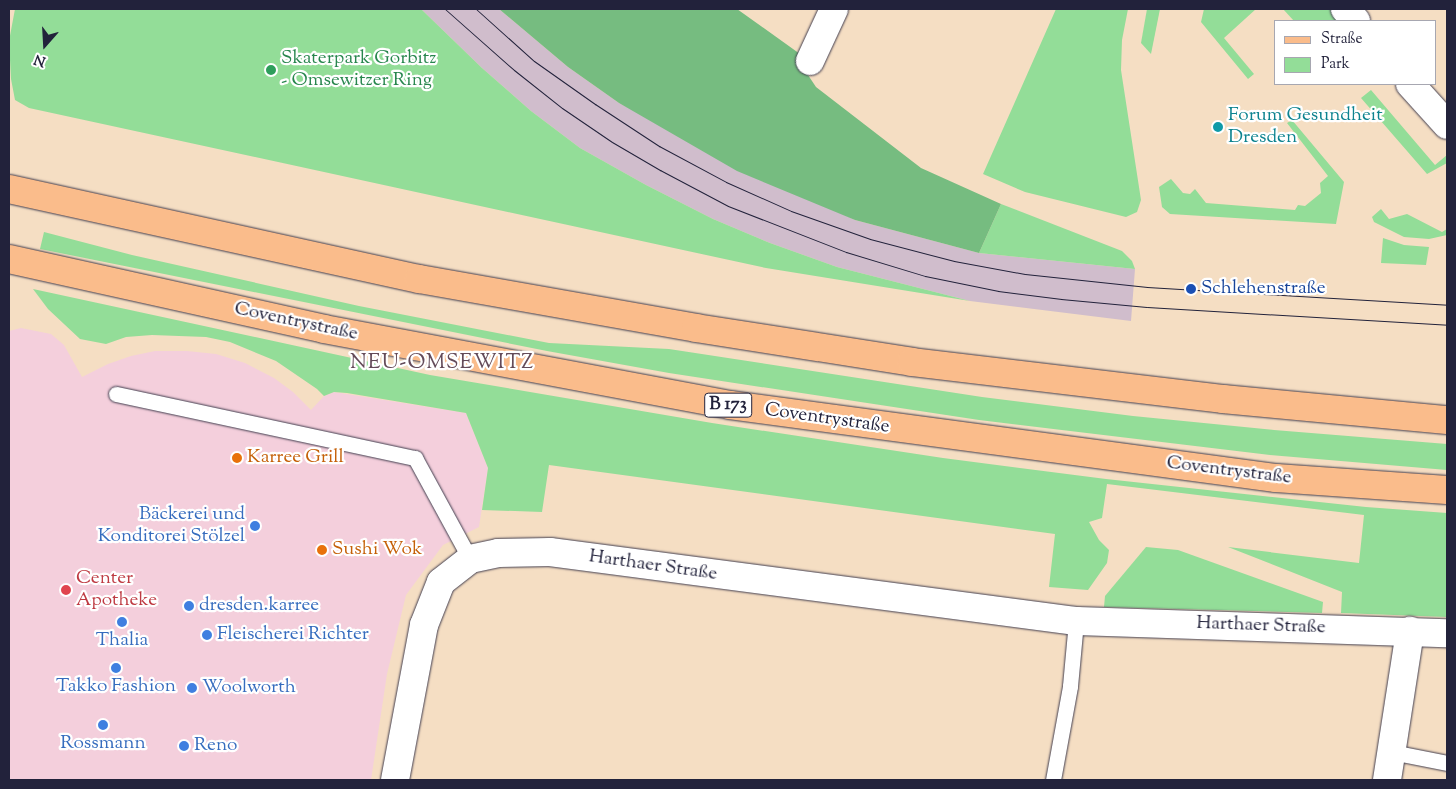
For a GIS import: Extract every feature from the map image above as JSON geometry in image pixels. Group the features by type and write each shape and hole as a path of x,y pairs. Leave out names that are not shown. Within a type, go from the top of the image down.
{"main road":[{"path":"9,189 419,279 696,328 912,362 1223,399 1447,420"},
{"name":"Coventrystraße","path":"9,259 324,329 730,405 1276,478 1447,490"}],"street":[{"path":"810,61 834,9"},
{"path":"1345,9 1355,20"},
{"path":"1411,85 1447,125"},
{"name":"Harthaer Straße","path":"395,780 424,625 442,582 470,559 498,553 550,552 1076,621 1447,633"},
{"path":"1387,780 1410,631"}],"lane":[{"path":"116,394 415,458 470,559"},
{"path":"1053,780 1070,686 1076,621"},
{"path":"1392,752 1447,763"}],"shaded area":[{"path":"421,9 499,9 568,67 619,103 855,220 979,253 1135,269 1131,321 970,301 837,267 770,243 713,219 646,185 580,148 531,111 482,68"},
{"name":"dresden.karree","path":"21,328 51,334 64,345 82,377 108,364 131,356 155,351 187,351 216,354 245,363 274,378 293,392 311,410 324,396 334,392 466,413 488,468 479,527 443,545 406,595 387,674 371,780 9,780 9,331"}],"green space":[{"path":"15,9 421,9 482,68 531,111 580,148 646,185 713,219 770,243 837,267 970,301 766,268 29,108 15,100 11,79 9,41"},
{"path":"499,9 737,9 800,54 800,63 816,87 921,168 1001,204 979,253 855,220 737,171 619,103 568,67"},
{"path":"1056,9 1128,9 1122,40 1121,70 1141,200 1137,212 1126,217 1025,192 983,174"},
{"path":"1147,9 1160,9 1151,54 1141,43"},
{"path":"1204,9 1256,9 1224,38 1254,74 1248,79 1201,22"},
{"path":"1283,9 1330,9 1340,20 1293,20"},
{"path":"1371,90 1435,165 1447,155 1447,163 1427,174 1361,98"},
{"path":"1292,120 1344,182 1336,224 1170,214 1162,207 1159,187 1171,179 1183,193 1190,194 1195,189 1206,203 1295,210 1298,205 1305,206 1321,193 1320,183 1328,176 1287,123"},
{"path":"1001,204 1122,251 1132,261 1135,269 979,253"},
{"path":"1381,209 1389,219 1407,214 1442,232 1447,229 1447,235 1429,239 1404,237 1374,222 1372,217"},
{"path":"44,232 132,255 359,306 549,343 669,349 982,397 1133,416 1447,444 1447,470 1270,455 979,420 669,373 547,351 40,249"},
{"path":"1383,238 1404,245 1429,247 1426,265 1381,263"},
{"path":"33,289 430,375 712,423 943,458 1106,479 1366,507 1447,513 1447,617 1341,613 1342,592 1228,547 1359,563 1364,515 1107,484 1102,518 1089,522 1099,540 1109,550 1107,563 1088,590 1049,587 1055,534 549,465 542,512 482,510 488,468 466,413 347,393 334,392 324,396 317,389 276,361 230,342 206,337 152,335 126,337 106,344 80,339 48,309"},
{"path":"1146,547 1178,550 1323,602 1322,613 1104,607 1105,596"}],"tram line":[{"path":"445,9 514,70 562,108 612,142 728,206 846,252 925,276 998,291 1061,299 1147,307 1447,325"},
{"path":"476,9 534,61 659,146 726,182 791,211 870,239 954,261 1025,274 1147,287 1447,305"}],"place":[{"name":"Skaterpark Gorbitz - Omsewitzer Ring","path":"271,70"},
{"name":"Forum Gesundheit Dresden","path":"1218,127"},
{"name":"Schlehenstraße","path":"1191,289"},
{"name":"Karree Grill","path":"237,458"},
{"name":"Bäckerei und Konditorei Stölzel","path":"255,526"},
{"name":"Sushi Wok","path":"322,550"},
{"name":"Center Apotheke","path":"66,590"},
{"name":"dresden.karree","path":"189,606"},
{"name":"Thalia","path":"122,622"},
{"name":"Fleischerei Richter","path":"207,635"},
{"name":"Takko Fashion","path":"116,668"},
{"name":"Woolworth","path":"192,688"},
{"name":"Rossmann","path":"103,725"},
{"name":"Reno","path":"184,746"}],"district":[{"name":"NEU-OMSEWITZ","path":"442,363"}]}
